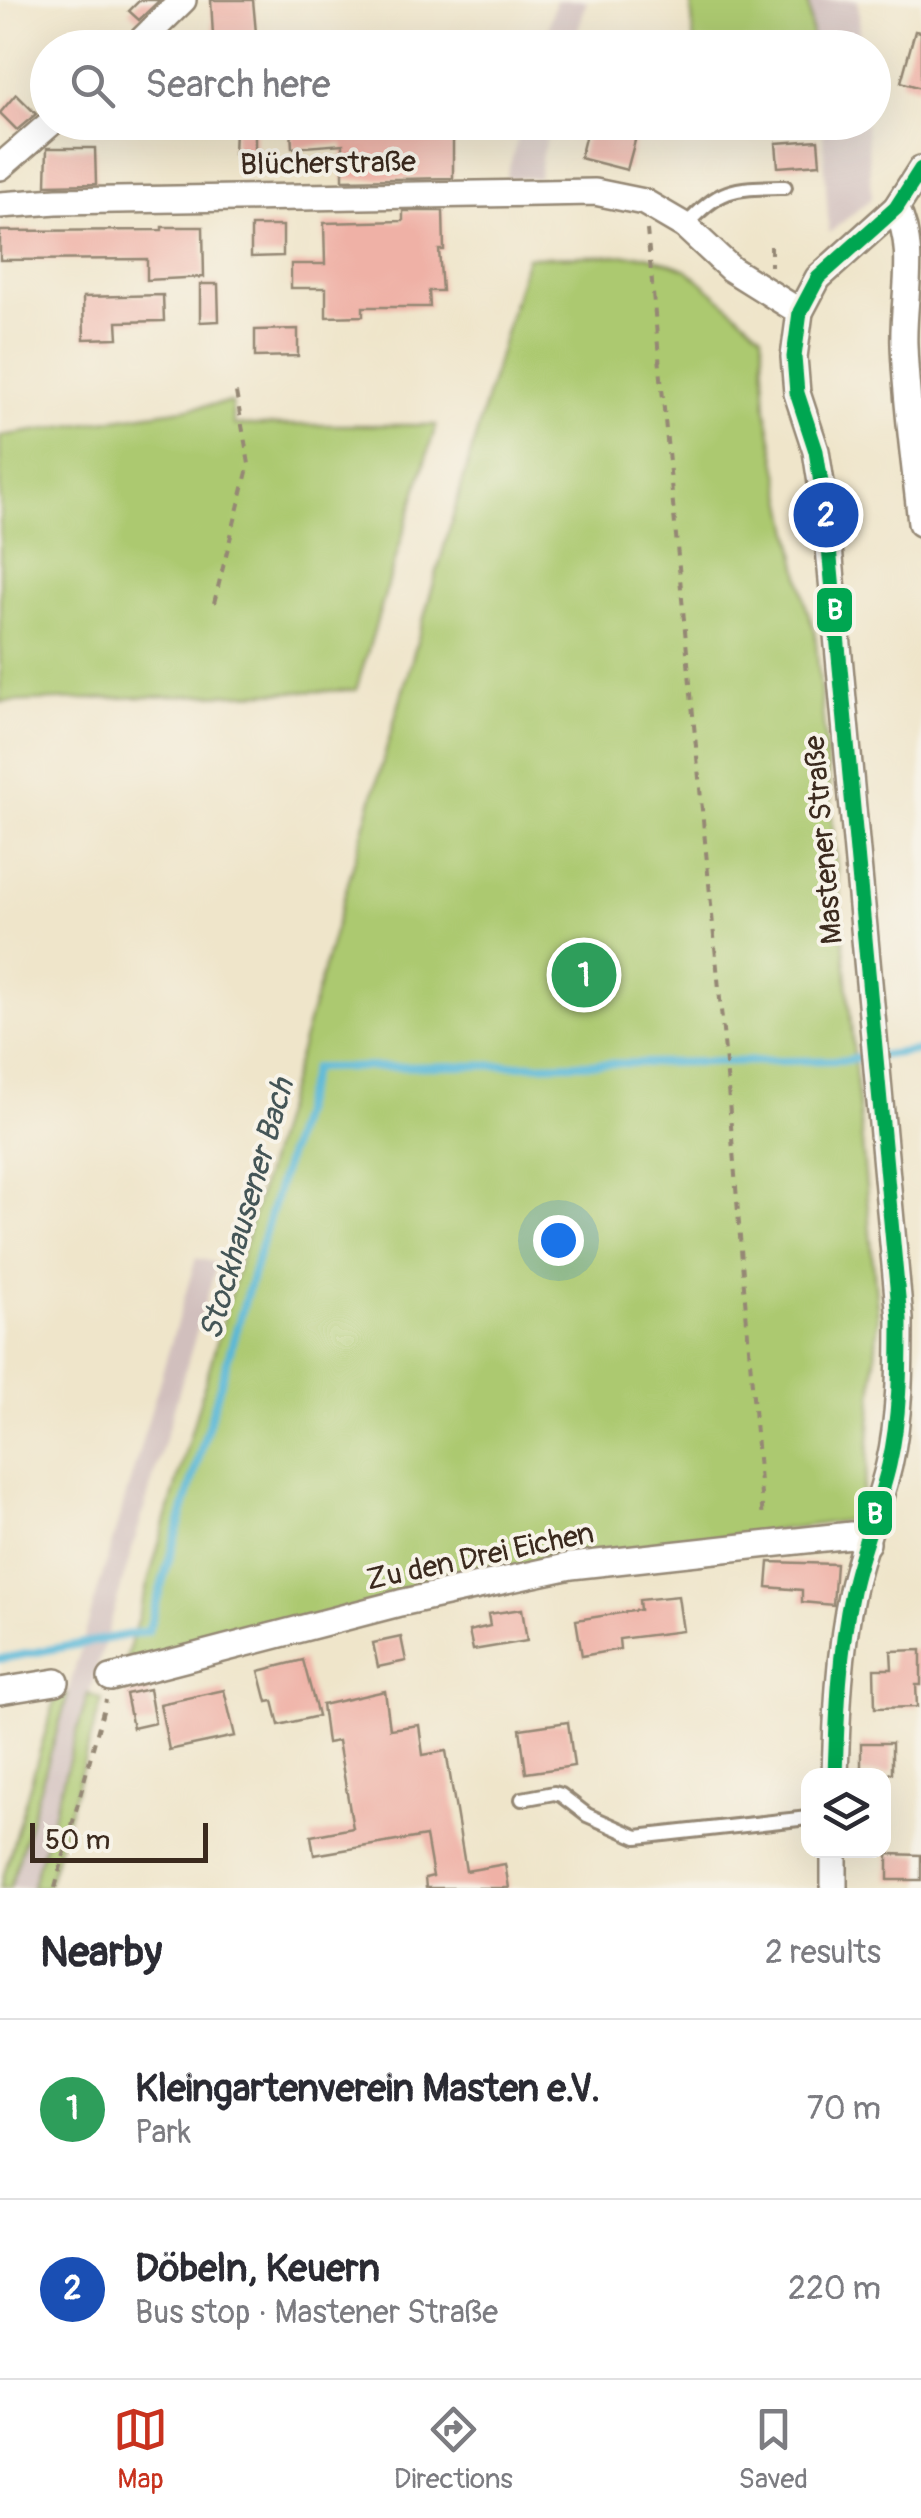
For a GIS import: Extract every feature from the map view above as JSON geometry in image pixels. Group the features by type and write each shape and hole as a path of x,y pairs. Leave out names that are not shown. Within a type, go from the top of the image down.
{"street":[{"path":"152,30 182,0"},
{"path":"0,167 31,140"},
{"name":"Mastener Straße","path":"836,1768 843,1640 853,1586 878,1506 900,1396 900,1318 826,515 816,451 797,392 794,357 800,312 818,278 896,208 921,170"},
{"name":"Blücherstraße","path":"0,205 595,192 644,202 685,226 731,269 778,302 800,312"},
{"path":"896,208 906,226 904,348 921,523"},
{"name":"Zu den Drei Eichen","path":"111,1678 400,1603 571,1566 851,1535 867,1543"},
{"path":"0,1691 56,1682"},
{"path":"834,1858 834,1888"}],"lane":[{"path":"685,226 710,199 739,188 784,186"},
{"path":"522,1799 561,1795 586,1815 637,1837 801,1819"}],"path":[{"path":"644,202 725,1052 765,1545"},
{"path":"214,603 249,464 235,388"},
{"path":"54,1888 111,1678"}],"shaded area":[{"path":"556,0 587,0 578,30 548,30"},
{"path":"808,0 858,0 860,30 811,30"},
{"path":"517,140 546,140 539,178 506,178"},
{"path":"823,140 867,140 872,198 829,233"},
{"path":"196,1258 217,1263 32,1888 10,1888"}],"green space":[{"path":"691,0 808,0 811,30 693,30"},
{"path":"645,255 686,269 762,334 766,409 806,606 815,632 878,1317 867,1471 856,1519 566,1560 123,1670 527,257"},
{"path":"231,402 234,425 436,425 356,690 0,702 0,436"},
{"path":"88,1694 102,1700 47,1888 32,1888"},
{"path":"68,1695 10,1888 0,1888 56,1696"}],"building":[{"path":"140,0 160,0 139,20 129,11"},
{"path":"211,0 253,0 256,30 213,30"},
{"path":"915,31 921,32 921,88 901,82"},
{"path":"16,94 30,108 30,119 17,130 0,113"},
{"path":"235,140 255,140 255,154 234,154"},
{"path":"292,140 453,140 453,178 343,180 343,144 292,148"},
{"path":"584,140 635,140 627,170 580,158"},
{"path":"818,140 820,164 778,167 776,143"},
{"path":"47,148 95,148 96,184 46,185"},
{"path":"403,211 443,211 444,250 439,250 442,291 429,291 430,307 363,307 363,316 326,317 326,288 291,288 291,264 325,264 324,223 403,221"},
{"path":"251,226 283,226 283,256 251,257"},
{"path":"203,227 204,277 147,280 147,259 0,260 0,231"},
{"path":"200,284 218,284 219,321 200,322"},
{"path":"163,295 164,321 117,322 118,338 84,339 83,297"},
{"path":"298,329 298,356 255,357 255,330"},
{"path":"769,1562 836,1564 833,1605 802,1602 802,1590 767,1587"},
{"path":"678,1596 683,1631 619,1639 620,1649 582,1656 576,1620 640,1610 639,1600"},
{"path":"522,1609 527,1641 473,1650 469,1631 490,1626 488,1614"},
{"path":"401,1637 406,1661 378,1667 373,1643"},
{"path":"921,1650 917,1707 875,1708 874,1669 892,1669 891,1651"},
{"path":"303,1660 318,1716 279,1725 273,1701 267,1702 259,1671"},
{"path":"149,1689 155,1723 133,1728 126,1694"},
{"path":"224,1690 235,1736 169,1750 160,1704"},
{"path":"385,1691 390,1729 419,1725 423,1755 446,1751 466,1871 505,1864 509,1888 426,1888 425,1878 433,1876 426,1836 314,1855 311,1836 353,1828 338,1741 327,1743 322,1705"},
{"path":"568,1722 574,1766 526,1773 520,1729"},
{"path":"861,1743 892,1743 892,1773 891,1768 861,1768"},
{"path":"891,1854 921,1855 921,1880 888,1880"}],"waterway":[{"name":"Stockhausener Bach","path":"0,1659 148,1631 313,1068 847,1060 921,1050"}],"transit line":[{"name":"B","path":"835,1768 839,1683 852,1591 893,1447 900,1319 826,515 816,451 797,393 794,357 800,312 818,278 896,208 921,169"}],"place":[{"name":"Döbeln, Keuern","path":"826,515"},
{"name":"Kleingartenverein Masten e.V.","path":"584,975"}]}
